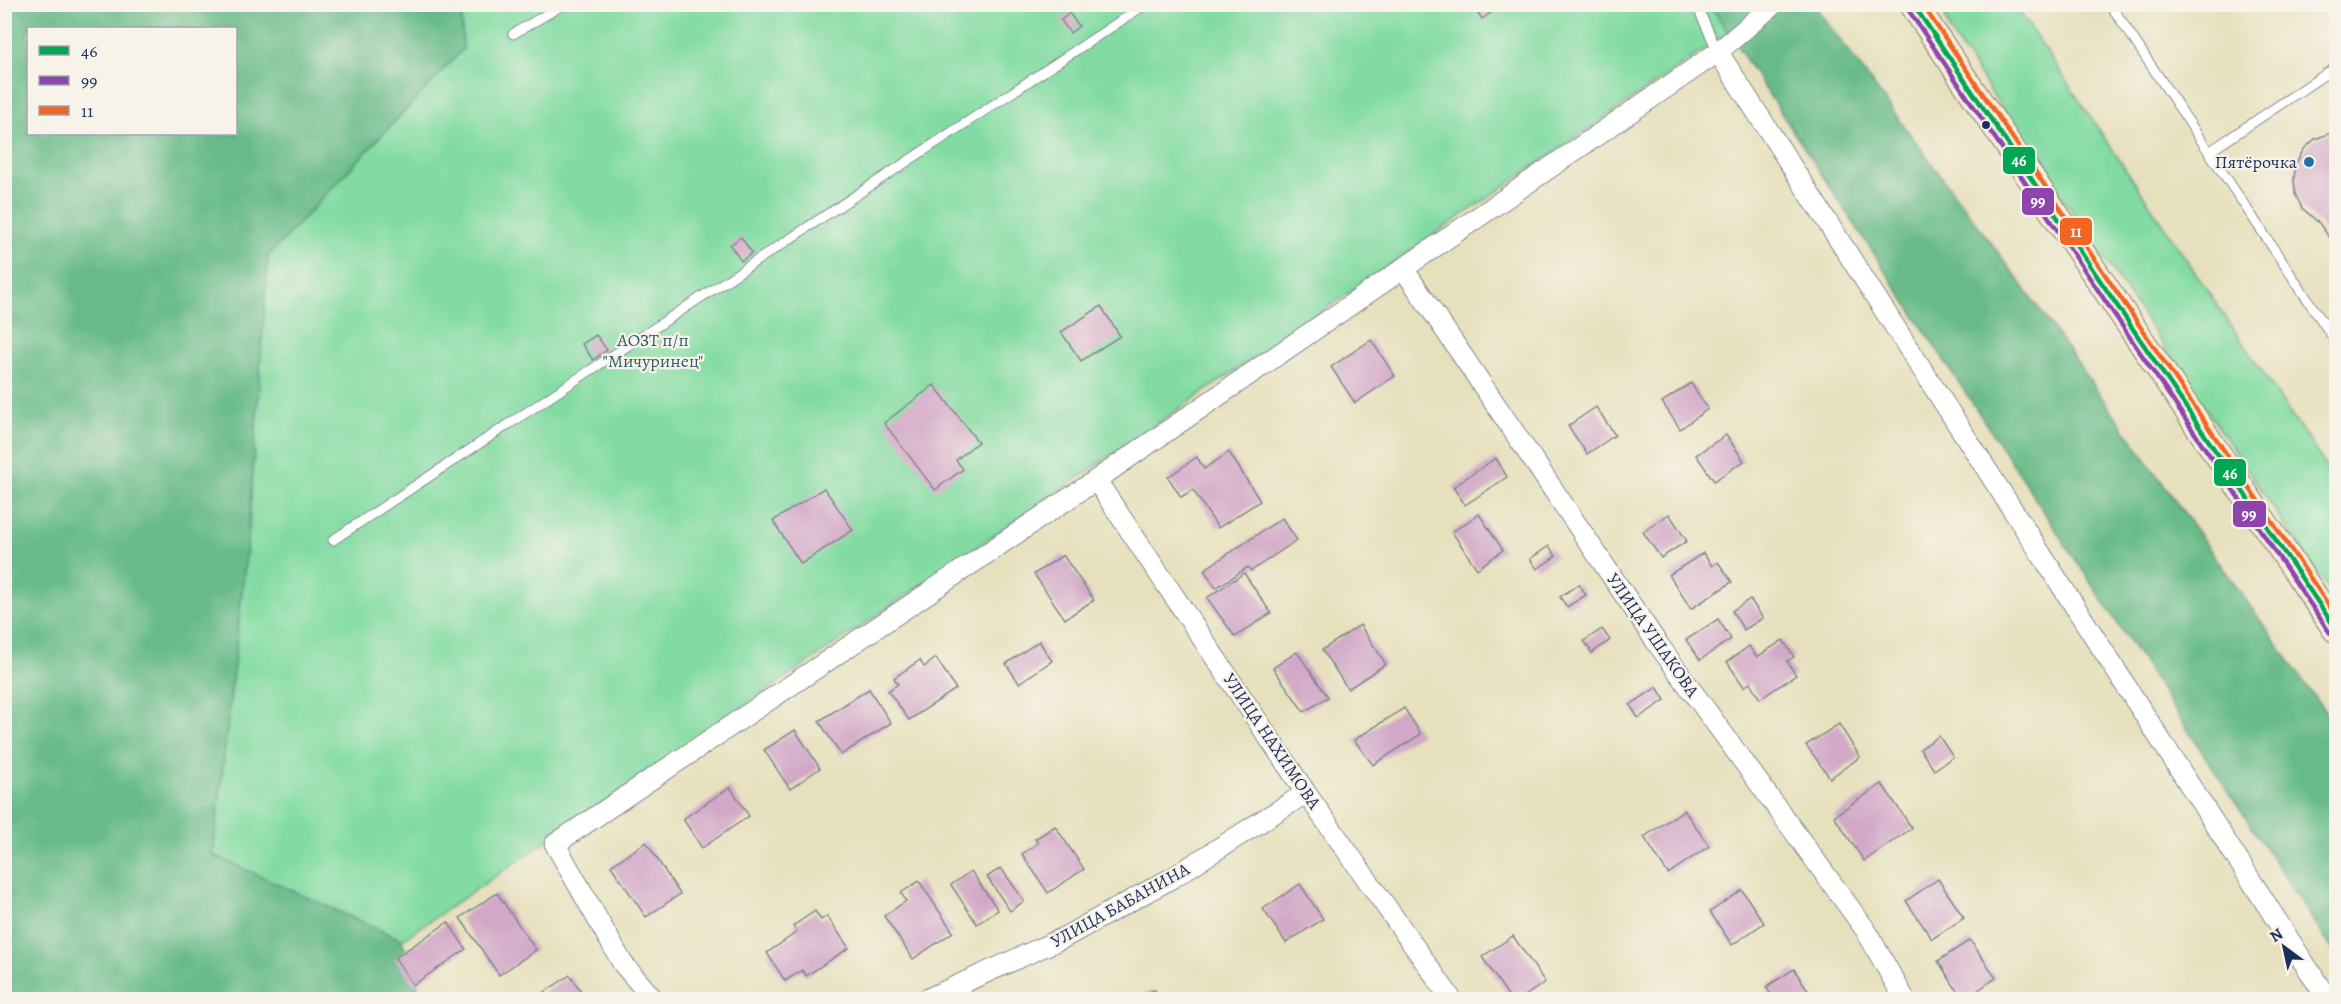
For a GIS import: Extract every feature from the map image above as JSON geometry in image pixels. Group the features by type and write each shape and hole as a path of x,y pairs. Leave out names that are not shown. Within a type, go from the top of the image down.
{"main road":[{"path":"1913,4 2337,629"}],"street":[{"path":"654,999 623,964 555,844 1096,480 1718,52 1774,4"},
{"path":"1718,52 2328,999"},
{"name":"УЛИЦА УШАКОВА","path":"1402,268 1655,640 1865,929 1905,999"},
{"name":"УЛИЦА НАХИМОВА","path":"1096,480 1306,793 1452,999"},
{"name":"УЛИЦА БАБАНИНА","path":"925,999 1073,933 1172,879 1306,793"}],"lane":[{"path":"513,34 564,4"},
{"path":"333,540 1146,4"},
{"path":"1696,4 1718,52"},
{"path":"2110,4 2337,342"},
{"path":"2209,152 2337,67"}],"green space":[{"name":"АОЗТ п/п \"Мичуринец\"","path":"1710,4 1729,33 402,940 213,855 248,537 268,256 463,49 461,5"},
{"path":"5,5 461,5 463,49 268,256 248,537 213,855 402,940 422,999 5,1000"},
{"path":"1710,5 1814,5 2017,278 2336,727 2336,955"},
{"path":"1942,5 2015,5 2336,481 2336,600 1949,30"}],"building":[{"path":"1472,4 1503,4 1482,19"},
{"path":"1069,13 1079,26 1070,33 1061,20"},
{"path":"2336,131 2336,242 2332,241 2319,223 2302,208 2295,194 2294,178 2296,163 2304,149 2315,139"},
{"path":"741,237 752,253 741,261 730,245"},
{"path":"1101,306 1120,336 1081,361 1061,332"},
{"path":"596,335 607,350 593,360 582,344"},
{"path":"1371,340 1395,376 1355,403 1331,367"},
{"path":"1691,383 1708,409 1680,429 1662,402"},
{"path":"934,385 978,442 956,460 963,469 935,490 884,423"},
{"path":"1596,407 1615,435 1587,454 1568,426"},
{"path":"1726,435 1744,461 1714,481 1696,455"},
{"path":"1229,452 1260,501 1218,528 1193,490 1181,497 1168,477 1197,457 1204,469"},
{"path":"1496,458 1507,477 1465,505 1453,487"},
{"path":"824,488 853,530 801,564 773,521"},
{"path":"1479,514 1503,550 1477,569 1452,532"},
{"path":"1669,514 1687,541 1661,558 1643,532"},
{"path":"1282,518 1297,540 1251,571 1248,567 1216,588 1204,570"},
{"path":"1549,546 1556,556 1537,569 1530,559"},
{"path":"1703,553 1712,566 1718,562 1732,582 1691,609 1669,575"},
{"path":"1063,555 1094,600 1065,619 1034,574"},
{"path":"1244,573 1271,613 1235,637 1207,598"},
{"path":"1579,584 1586,595 1567,607 1560,597"},
{"path":"1750,599 1763,618 1744,630 1732,611"},
{"path":"1718,619 1731,639 1700,660 1686,640"},
{"path":"1360,625 1386,664 1348,689 1322,650"},
{"path":"1602,629 1610,640 1592,653 1584,641"},
{"path":"1783,640 1794,657 1787,661 1796,675 1760,699 1750,683 1744,687 1727,662 1749,646 1757,657"},
{"path":"1039,641 1052,661 1019,683 1006,664"},
{"path":"1297,652 1328,697 1304,712 1273,668"},
{"path":"936,658 956,689 909,720 888,691 898,684 894,678 920,660 924,667"},
{"path":"1657,687 1665,700 1638,718 1630,705"},
{"path":"869,689 891,723 841,755 819,721"},
{"path":"1404,708 1421,734 1373,765 1354,740"},
{"path":"1839,724 1860,757 1830,778 1806,745"},
{"path":"795,730 820,768 790,789 764,750"},
{"path":"1939,736 1953,757 1934,770 1920,749"},
{"path":"1882,784 1912,828 1864,861 1834,816"},
{"path":"730,787 749,816 702,848 683,819"},
{"path":"1684,810 1709,846 1668,874 1644,837"},
{"path":"1055,826 1084,869 1048,893 1022,854 1038,843 1035,839"},
{"path":"646,842 680,894 646,917 611,866"},
{"path":"1001,868 1024,901 1010,911 987,877"},
{"path":"971,871 998,910 977,924 951,885"},
{"path":"1938,879 1964,918 1932,939 1906,901"},
{"path":"919,881 953,932 913,959 884,916 906,901 901,893"},
{"path":"1300,884 1323,919 1286,943 1263,909"},
{"path":"1742,890 1764,923 1732,945 1710,912"},
{"path":"497,893 536,950 499,975 460,918"},
{"path":"815,911 821,920 827,916 849,948 806,976 802,970 785,981 767,953 797,932 793,926"},
{"path":"448,922 466,949 413,985 395,958"},
{"path":"1513,936 1545,982 1519,1000 1511,1000 1482,957"},
{"path":"1970,940 1996,978 1963,1000 1938,961"},
{"path":"1794,969 1812,996 1807,1000 1774,1000 1766,987"},
{"path":"570,975 587,1000 533,1000"},
{"path":"1155,990 1158,1000 1126,1000 1126,999"}],"transit line":[{"name":"46","path":"1913,4 2336,629"},
{"name":"11","path":"1922,4 2336,616"},
{"name":"99","path":"1907,8 2330,633"}],"place":[{"name":"Пятёрочка","path":"2309,162"}]}
